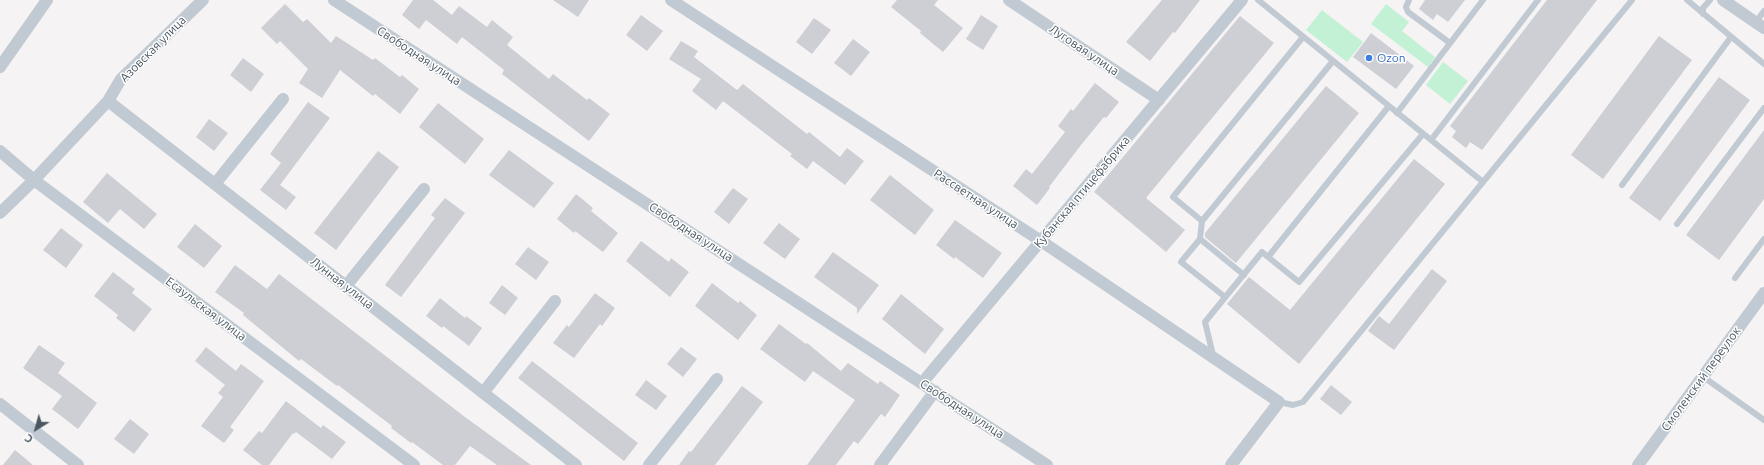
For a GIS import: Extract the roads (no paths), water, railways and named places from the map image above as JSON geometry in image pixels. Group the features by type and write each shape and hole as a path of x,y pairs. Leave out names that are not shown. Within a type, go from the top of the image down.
{"street":[{"path":"0,67 47,0"},
{"name":"Азовская улица","path":"0,213 34,180 108,101 121,79 203,0"},
{"name":"Свободная улица","path":"334,0 1047,465"},
{"name":"Рассветная улица","path":"671,0 1041,241 1279,402"},
{"name":"Луговая улица","path":"1009,0 1159,100"},
{"name":"Кубанская птицефабрика","path":"922,383 1242,0"},
{"path":"1723,0 1760,25"},
{"path":"215,184 283,99"},
{"name":"Лунная улица","path":"108,101 576,465"},
{"name":"Есаульская улица","path":"0,151 34,180 414,465"},
{"path":"346,286 424,188"},
{"name":"Смоленский переулок","path":"1638,465 1702,376 1764,294"},
{"path":"483,392 555,301"},
{"path":"649,465 717,379"},
{"path":"880,465 935,391"},
{"path":"1231,465 1279,402"},
{"path":"0,404 78,465"}],"lane":[{"path":"1258,0 1483,182"},
{"path":"1409,0 1406,7 1408,12 1450,44"},
{"path":"1397,112 1482,0"},
{"path":"1431,140 1538,0"},
{"path":"1279,402 1293,406 1304,402 1632,0"},
{"path":"1688,0 1764,64"},
{"path":"1703,14 1703,8 1710,0"},
{"path":"1760,25 1764,11"},
{"path":"1202,221 1173,197 1303,37"},
{"path":"1622,185 1731,37"},
{"path":"1226,297 1181,262 1200,239 1202,221 1333,61"},
{"path":"1268,257 1389,106"},
{"path":"1677,224 1764,108"},
{"path":"1214,358 1205,322 1262,252 1299,282 1423,134"},
{"path":"1200,239 1244,275"},
{"path":"1735,278 1764,239"},
{"path":"1702,376 1764,420"}],"place":[{"name":"Ozon","path":"1369,58"}]}
